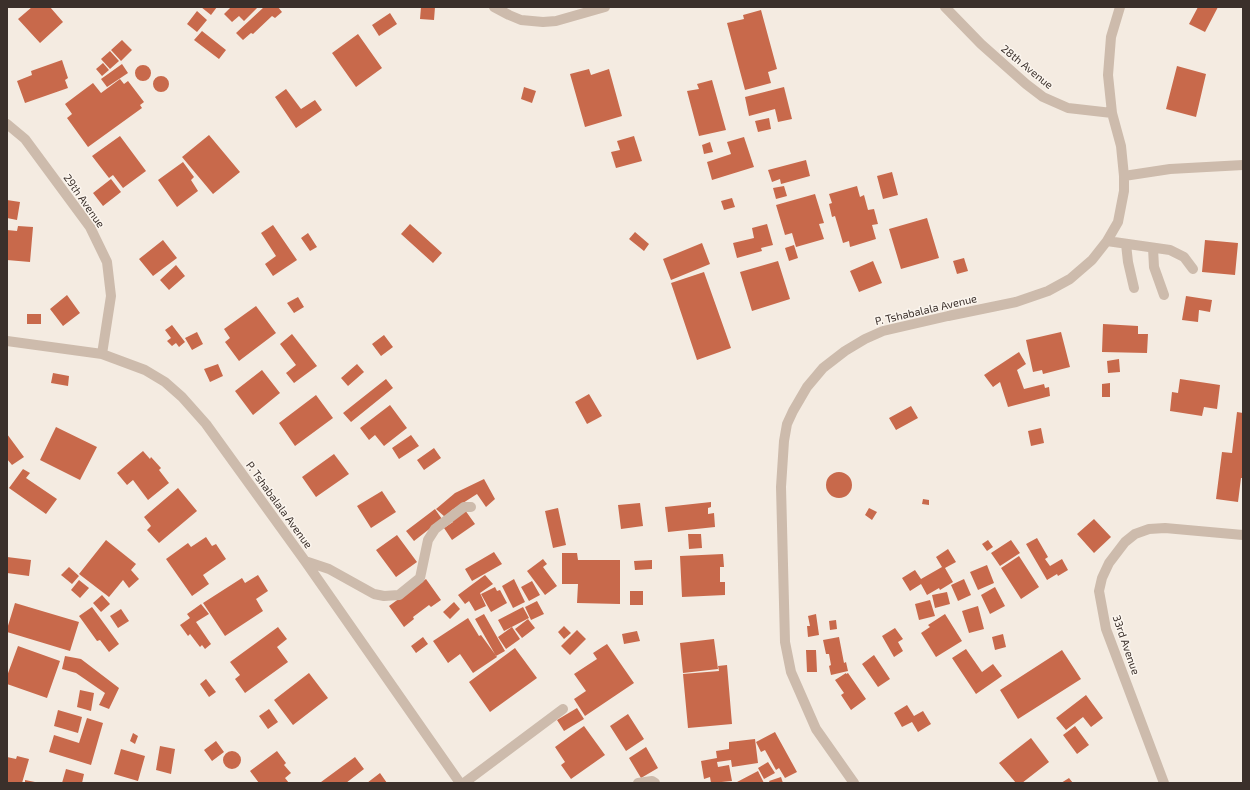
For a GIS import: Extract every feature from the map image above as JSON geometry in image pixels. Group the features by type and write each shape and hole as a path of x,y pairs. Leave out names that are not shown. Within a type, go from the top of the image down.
{"street":[{"path":"494,7 521,20 543,22 556,21 605,7"},
{"name":"28th Avenue","path":"945,7 981,44 1043,97 1068,108 1112,113"},
{"name":"P. Tshabalala Avenue","path":"854,783 816,729 791,672 785,642 781,488 784,441 787,424 808,387 823,368 845,350 865,338 883,330 1016,302 1048,291 1070,279 1092,260 1107,241 1118,222 1124,191 1121,146 1112,113 1108,75 1111,37 1120,7"},
{"name":"29th Avenue","path":"7,124 25,139 90,227 107,262 110,296 102,354"},
{"path":"1124,176 1170,170 1243,165"},
{"path":"1107,241 1170,250 1184,257 1193,269"},
{"path":"1126,244 1128,262 1134,288"},
{"path":"1153,248 1154,267 1164,295"},
{"name":"P. Tshabalala Avenue","path":"7,341 102,354 145,370 165,382 182,397 206,424 305,561 460,783"},
{"path":"305,561 329,569 374,594 384,596 399,595 420,578 428,540 435,529 464,507 471,507"},
{"name":"33rd Avenue","path":"1164,783 1106,629 1099,591 1102,578 1109,563 1125,542 1135,534 1149,529 1165,528 1243,535"},
{"path":"464,783 562,709"},
{"path":"638,783 652,781 655,783"}],"building":[{"path":"32,7 50,7 63,22 40,43 18,19"},
{"path":"201,7 217,7 211,15"},
{"path":"231,7 258,7 244,21 239,16 232,22 224,14"},
{"path":"264,7 278,7 282,12 275,18 272,16 253,34 251,33 243,40 236,33"},
{"path":"421,7 435,7 434,20 420,19"},
{"path":"1198,7 1218,7 1205,32 1189,24"},
{"path":"761,10 777,69 768,72 771,83 745,90 727,23 744,19 743,15"},
{"path":"197,11 207,20 197,32 187,24"},
{"path":"390,13 397,24 379,36 372,25"},
{"path":"202,31 226,50 219,59 194,40"},
{"path":"358,34 382,68 356,87 332,53"},
{"path":"122,40 132,50 121,61 111,50"},
{"path":"110,51 119,61 110,69 101,59"},
{"path":"62,60 68,78 65,80 68,88 25,103 17,81 32,75 31,71"},
{"path":"103,63 109,70 102,76 96,69"},
{"path":"122,64 128,73 107,87 101,79"},
{"path":"140,65 146,65 151,70 149,79 146,81 140,81 135,76 135,70"},
{"path":"1177,66 1206,74 1196,117 1166,109"},
{"path":"589,69 591,75 609,69 622,116 585,127 570,74"},
{"path":"161,76 167,78 169,84 167,90 161,92 155,90 153,84 155,78"},
{"path":"120,79 124,84 128,81 144,102 140,105 142,108 88,147 67,118 72,114 65,104 93,83 101,93"},
{"path":"712,80 726,130 699,136 687,91 699,89 697,84"},
{"path":"524,87 536,91 532,103 521,99"},
{"path":"784,87 792,119 778,122 775,109 749,116 745,97"},
{"path":"286,89 301,109 315,100 322,110 296,128 275,97"},
{"path":"769,118 771,129 758,132 755,121"},
{"path":"209,135 240,172 213,194 182,157"},
{"path":"120,136 146,171 123,188 113,175 109,178 92,156"},
{"path":"634,136 642,161 616,168 611,152 620,150 617,141"},
{"path":"744,137 754,167 712,180 707,162 731,154 727,142"},
{"path":"710,142 713,152 704,154 702,145"},
{"path":"806,160 810,176 781,184 780,179 772,182 768,170"},
{"path":"183,162 194,177 191,180 198,191 177,207 158,180"},
{"path":"892,172 898,195 883,199 877,176"},
{"path":"111,179 121,192 103,206 93,193"},
{"path":"784,186 787,196 776,199 773,188"},
{"path":"857,186 860,197 864,195 868,210 874,209 878,224 872,225 876,239 850,247 849,241 843,243 835,216 832,217 829,204 832,203 829,194"},
{"path":"815,194 824,223 819,224 824,239 796,247 792,233 785,235 776,205"},
{"path":"732,198 735,207 724,210 721,201"},
{"path":"7,200 20,202 17,220 7,218"},
{"path":"927,218 939,258 901,269 889,229"},
{"path":"410,224 442,253 433,263 401,234"},
{"path":"767,224 773,245 761,248 762,251 737,258 733,243 754,238 752,228"},
{"path":"273,225 297,260 273,276 265,264 276,256 261,233"},
{"path":"18,226 33,227 30,262 7,260 7,230 17,231"},
{"path":"635,232 649,244 644,251 629,239"},
{"path":"308,233 317,247 310,251 301,238"},
{"path":"163,240 177,258 153,276 139,259"},
{"path":"1205,240 1238,243 1235,275 1202,272"},
{"path":"702,243 710,264 671,280 663,259"},
{"path":"794,245 798,258 789,261 785,248"},
{"path":"964,258 968,271 957,274 953,261"},
{"path":"778,261 790,299 752,311 740,272"},
{"path":"873,261 882,283 859,292 850,271"},
{"path":"176,265 185,276 169,290 160,280"},
{"path":"704,272 731,348 697,360 671,283"},
{"path":"67,295 80,313 63,326 50,309"},
{"path":"1186,296 1212,300 1210,312 1199,310 1198,322 1182,320"},
{"path":"298,297 304,307 294,313 287,303"},
{"path":"256,306 276,333 239,361 225,342 230,338 224,329"},
{"path":"27,314 41,314 41,324 27,324"},
{"path":"1103,324 1138,326 1138,334 1148,334 1147,353 1102,352"},
{"path":"172,325 185,342 179,347 176,343 172,346 167,341 171,338 165,330"},
{"path":"197,332 203,344 192,350 185,338"},
{"path":"1061,332 1070,367 1043,374 1042,370 1033,372 1026,340"},
{"path":"292,334 317,366 294,383 286,373 296,365 280,344"},
{"path":"384,335 393,347 381,356 372,344"},
{"path":"1019,352 1026,364 1017,370 1024,389 1044,384 1045,388 1049,387 1050,396 1008,407 1000,382 993,387 984,375"},
{"path":"1119,359 1120,372 1108,373 1107,361"},
{"path":"218,364 223,376 210,382 204,369"},
{"path":"357,364 364,372 348,386 341,378"},
{"path":"262,370 280,393 253,415 235,391"},
{"path":"53,373 69,376 68,386 51,383"},
{"path":"386,379 393,388 351,422 343,413"},
{"path":"1180,379 1220,385 1217,409 1204,407 1202,416 1170,411 1172,392 1178,393"},
{"path":"1110,383 1110,397 1102,397 1102,384"},
{"path":"589,394 602,416 587,424 575,402"},
{"path":"316,395 333,418 295,446 279,423"},
{"path":"390,405 407,428 384,446 375,435 369,440 360,428"},
{"path":"911,406 918,418 896,430 889,418"},
{"path":"1237,412 1243,413 1243,478 1241,478 1238,502 1216,499 1222,452 1232,453"},
{"path":"56,427 97,447 80,480 40,460"},
{"path":"1041,428 1044,443 1031,446 1028,431"},
{"path":"7,434 24,457 12,465 7,459"},
{"path":"411,435 419,446 399,459 392,448"},
{"path":"434,448 441,458 424,470 417,460"},
{"path":"143,451 161,468 159,470 169,483 148,500 133,480 127,485 117,473"},
{"path":"334,454 349,474 316,497 302,477"},
{"path":"23,469 30,473 26,478 57,499 46,514 9,488"},
{"path":"839,472 848,476 852,485 848,494 839,498 830,494 826,485 830,476"},
{"path":"484,479 495,499 486,507 477,494 452,510 445,517 436,509 455,493"},
{"path":"178,488 197,511 159,543 147,530 151,526 144,517"},
{"path":"382,491 396,512 371,528 357,506"},
{"path":"923,499 929,500 929,505 922,504"},
{"path":"711,502 711,507 708,508 708,514 714,513 715,527 668,532 665,507"},
{"path":"640,503 643,526 621,529 618,505"},
{"path":"558,508 566,545 553,548 545,511"},
{"path":"869,508 877,512 872,520 865,515"},
{"path":"435,509 442,519 414,541 406,531"},
{"path":"465,510 475,524 452,540 444,528 453,522 451,519"},
{"path":"1094,519 1111,537 1094,553 1077,534"},
{"path":"688,534 701,534 702,548 689,549"},
{"path":"397,535 417,562 396,577 376,550"},
{"path":"206,537 212,546 216,544 226,559 203,575 209,584 192,596 166,559 188,543 191,547"},
{"path":"1037,538 1048,557 1045,559 1050,566 1062,559 1068,570 1047,580 1026,544"},
{"path":"106,540 136,564 131,570 139,579 129,588 123,580 109,597 79,574"},
{"path":"988,540 993,547 987,551 982,544"},
{"path":"1011,540 1020,553 1000,566 991,553"},
{"path":"948,549 956,562 945,568 953,582 940,590 939,588 927,595 921,584 910,591 902,578 915,570 921,579 942,567 936,557"},
{"path":"494,552 502,564 472,581 465,569"},
{"path":"562,553 577,553 578,560 620,560 620,604 577,603 578,584 562,584"},
{"path":"723,554 724,567 720,567 720,582 725,582 725,595 682,597 680,556"},
{"path":"1019,556 1039,587 1021,599 1001,568"},
{"path":"7,557 31,560 29,576 7,573"},
{"path":"543,559 547,564 543,567 557,586 545,595 527,571"},
{"path":"652,560 652,569 635,570 634,561"},
{"path":"987,565 994,583 978,590 970,572"},
{"path":"69,567 79,576 72,584 61,575"},
{"path":"258,575 268,591 256,599 263,611 225,636 203,603 242,578 245,583"},
{"path":"485,575 493,584 480,593 486,606 475,611 469,601 465,604 458,595"},
{"path":"426,579 441,600 431,607 429,605 413,617 414,619 404,627 389,606"},
{"path":"514,579 525,602 513,608 502,586"},
{"path":"964,579 971,595 958,601 951,585"},
{"path":"79,580 89,588 80,598 71,590"},
{"path":"532,581 540,595 529,601 521,587"},
{"path":"495,587 497,591 500,590 507,603 491,612 481,594"},
{"path":"995,587 1005,606 990,614 981,595"},
{"path":"630,591 643,591 643,605 630,605"},
{"path":"947,592 950,604 935,608 932,595"},
{"path":"102,595 110,604 101,612 93,603"},
{"path":"930,600 935,616 919,620 915,604"},
{"path":"537,601 544,614 531,620 525,607"},
{"path":"454,602 460,609 450,619 443,612"},
{"path":"15,603 79,622 70,651 7,632"},
{"path":"201,604 209,614 196,622 211,644 205,649 202,645 200,647 190,634 188,636 180,625 190,618 187,614"},
{"path":"978,606 984,629 969,633 962,611"},
{"path":"92,607 119,644 109,652 100,640 97,641 79,616"},
{"path":"523,607 529,618 504,631 498,620"},
{"path":"121,609 129,621 118,628 110,616"},
{"path":"484,614 505,651 496,656 475,619"},
{"path":"816,614 819,635 808,637 807,626 810,626 808,616"},
{"path":"945,614 962,641 936,657 921,633 930,627 928,625"},
{"path":"468,618 479,636 481,635 497,657 473,673 460,654 448,663 433,641"},
{"path":"528,619 535,628 522,638 515,629"},
{"path":"836,620 837,629 830,630 829,621"},
{"path":"564,626 571,633 564,639 558,632"},
{"path":"278,627 287,639 277,647 288,662 245,693 235,679 240,675 230,662"},
{"path":"512,627 520,639 506,649 498,637"},
{"path":"895,628 903,639 898,642 903,651 894,657 882,636"},
{"path":"577,630 586,639 570,655 561,646"},
{"path":"637,631 640,641 624,644 622,634"},
{"path":"1003,634 1006,647 995,650 992,637"},
{"path":"423,637 428,644 416,653 411,646"},
{"path":"839,637 844,663 846,662 848,671 831,675 829,654 826,654 823,640"},
{"path":"714,639 718,669 683,673 680,643"},
{"path":"607,644 634,683 585,716 574,699 586,691 574,674 597,659 593,653"},
{"path":"18,646 60,661 47,698 7,684 7,676"},
{"path":"515,648 537,678 490,712 469,682"},
{"path":"966,649 982,672 993,664 1002,676 976,694 952,658"},
{"path":"806,650 816,650 817,672 807,672"},
{"path":"1062,650 1081,679 1018,719 1000,690"},
{"path":"874,655 890,679 878,687 862,664"},
{"path":"65,656 81,659 119,688 109,709 99,705 105,693 76,673 62,669"},
{"path":"727,665 732,724 688,728 683,674 719,671 718,666"},
{"path":"309,673 328,698 293,725 274,700"},
{"path":"848,673 866,699 851,710 841,695 844,693 835,680"},
{"path":"206,679 216,692 209,697 200,684"},
{"path":"80,690 94,693 91,711 77,707"},
{"path":"1086,695 1103,718 1091,727 1083,717 1066,730 1056,718"},
{"path":"907,705 914,716 923,711 931,724 918,732 912,722 902,727 894,713"},
{"path":"577,708 584,719 564,731 557,720"},
{"path":"269,709 278,722 268,729 259,716"},
{"path":"58,710 82,717 78,733 54,726"},
{"path":"628,714 644,739 626,751 610,726"},
{"path":"87,718 103,723 91,765 49,752 54,735 79,743"},
{"path":"584,726 605,755 571,779 561,765 565,762 555,747"},
{"path":"1075,726 1089,745 1077,754 1063,735"},
{"path":"775,732 797,772 785,778 779,768 776,770 765,750 761,752 756,742"},
{"path":"133,733 138,736 135,744 130,741"},
{"path":"1031,738 1049,762 1022,783 1016,783 999,763"},
{"path":"755,739 758,763 732,767 731,760 717,762 718,767 729,765 732,781 711,783 710,777 704,779 701,761 717,758 716,751 729,749 729,742"},
{"path":"216,741 224,752 212,761 204,750"},
{"path":"160,746 175,749 171,774 156,770"},
{"path":"646,747 658,768 641,778 629,758"},
{"path":"121,749 145,756 138,781 114,774"},
{"path":"232,751 238,754 241,760 238,766 232,769 226,766 223,760 226,754"},
{"path":"277,751 286,763 284,765 291,773 285,778 289,783 259,783 250,771"},
{"path":"17,756 29,759 22,783 7,783 7,757 16,759"},
{"path":"355,757 364,769 346,783 321,782"},
{"path":"768,762 775,773 764,779 758,768"},
{"path":"66,769 84,774 82,783 62,783"},
{"path":"758,771 764,783 737,782"},
{"path":"380,773 387,783 367,783"},
{"path":"781,777 783,783 770,783 769,781"},
{"path":"1069,778 1073,783 1061,783"},
{"path":"25,780 35,782 35,783 25,783"}]}
